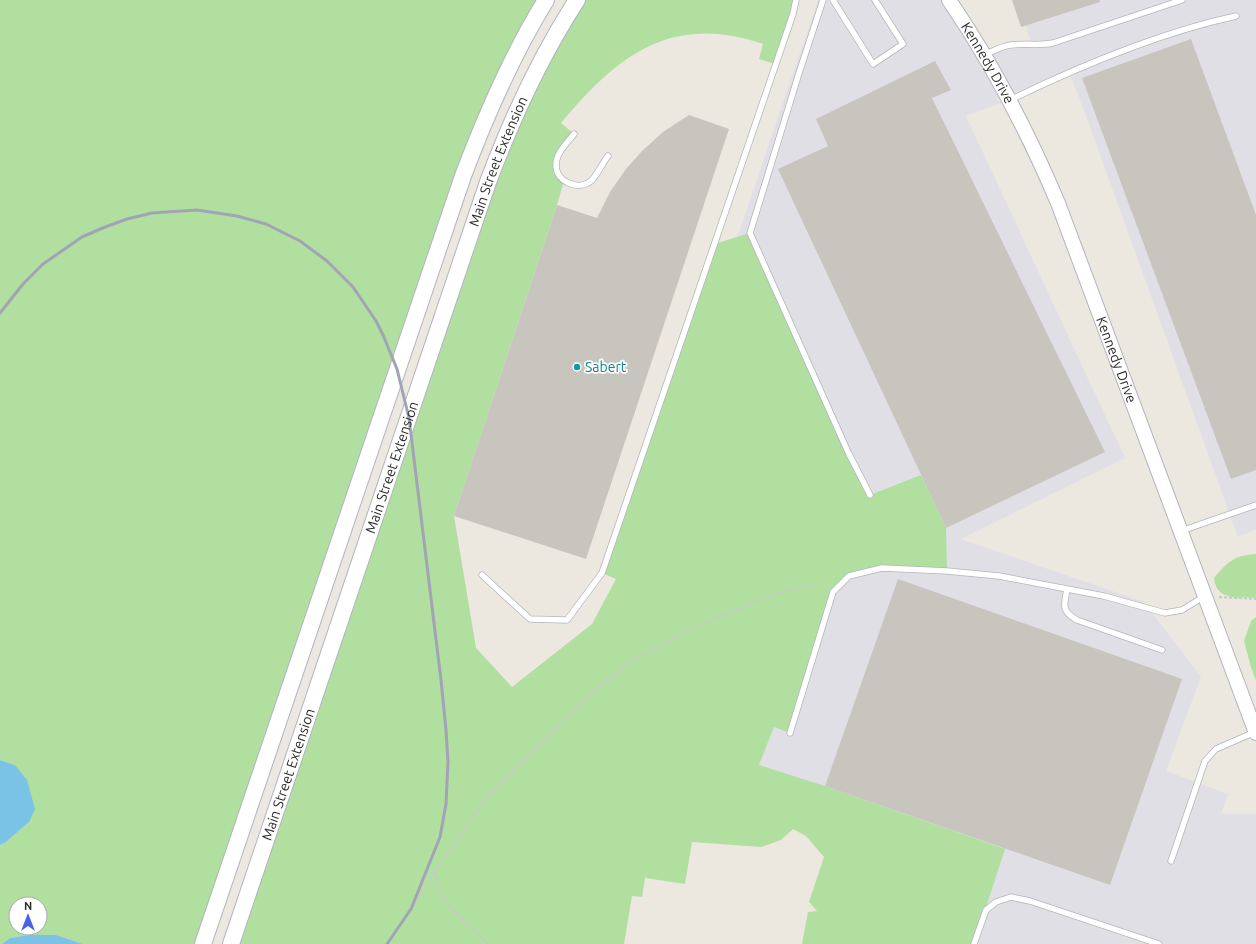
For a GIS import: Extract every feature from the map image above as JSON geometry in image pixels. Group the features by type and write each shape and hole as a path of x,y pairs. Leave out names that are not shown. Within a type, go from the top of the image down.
{"main road":[{"name":"Main Street Extension","path":"203,944 466,168 498,90 519,48 546,0"},
{"name":"Main Street Extension","path":"231,944 488,182 504,140 526,91 554,37 576,0"}],"street":[{"name":"Kennedy Drive","path":"949,0 984,55 1009,100 1036,153 1058,203 1205,596 1249,709 1256,732"}],"lane":[{"path":"482,575 530,618 567,620 602,573 793,14 796,0"},
{"path":"823,0 750,232 848,452 870,495"},
{"path":"834,0 873,64 902,44 874,0"},
{"path":"984,55 1011,45 1039,45 1053,43 1182,0"},
{"path":"1009,100 1053,79 1106,57 1182,30 1236,16"},
{"path":"574,134 562,149 556,160 557,171 564,181 580,186 586,184 592,180 608,156"},
{"path":"1181,532 1256,505"},
{"path":"790,733 833,592 849,576 882,568 999,576 1104,596 1165,613 1182,610 1205,596"},
{"path":"1067,589 1064,605 1069,616 1162,650"},
{"path":"1170,861 1204,761 1216,749 1256,732"},
{"path":"974,944 986,910 996,902 1011,898 1030,901 1159,944"}],"path":[{"path":"411,909 435,871 487,797 602,685 636,659 682,633 773,594 815,585"},
{"path":"1220,597 1256,599"},
{"path":"435,871 438,889 452,909 488,944"}],"shaded area":[{"path":"818,0 949,0 984,55 1032,45 1017,0 1256,0 1256,529 1238,537 1069,72 1009,100 966,116 1125,458 961,539 1144,602 1201,677 1166,771 1228,794 1221,814 1256,814 1256,944 971,944 759,765 774,727 737,238"}],"green space":[{"path":"0,0 546,0 498,90 203,944 83,944 56,935 48,935 48,896 8,896 8,936 23,936 10,938 0,944 0,845 6,842 29,822 15,765 0,760"},
{"path":"577,0 796,0 776,64 759,59 763,44 730,36 701,34 674,37 649,46 626,60 582,99 561,123 574,134 562,149 556,166 564,181 454,516 476,648 512,687 592,624 616,579 602,573 714,244 750,233 870,495 921,475 946,528 947,571 882,568 849,576 833,592 790,733 774,727 759,765 825,786 1005,849 974,944 802,944 808,912 817,911 809,902 824,857 806,836 793,829 781,840 761,847 692,842 685,884 645,878 642,897 632,896 624,944 231,944 488,182"},
{"path":"1256,554 1256,598 1229,596 1219,591 1214,578 1227,564 1242,556"},
{"path":"1256,617 1256,681 1244,641 1251,621"}],"water":[{"path":"0,760 15,765 27,780 35,809 29,822 6,842 0,845"},
{"path":"56,935 83,944 2,944 10,938"}],"building":[{"path":"1012,0 1100,0 1100,2 1021,27"},
{"path":"1191,39 1256,215 1256,470 1231,479 1082,78"},
{"path":"935,61 951,90 932,98 1105,452 946,528 778,169 828,146 816,119"},
{"name":"Sabert","path":"689,115 729,129 586,559 454,516 557,205 597,218 610,192 626,169 642,151 663,132"},
{"path":"898,579 1182,679 1110,885 825,786"}],"railway":[{"path":"0,313 23,284 43,264 82,237 127,219 152,213 197,210 237,216 266,224 300,241 327,261 353,287 376,321 397,369 409,418 441,680 448,762 446,804 440,837 411,909 387,944"}],"place":[{"name":"Sabert","path":"577,367"}]}
